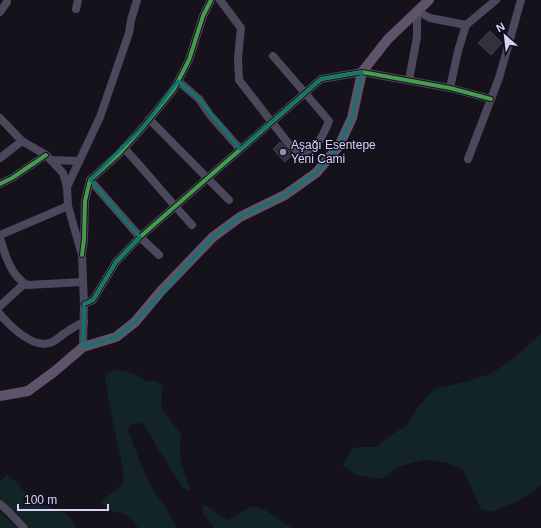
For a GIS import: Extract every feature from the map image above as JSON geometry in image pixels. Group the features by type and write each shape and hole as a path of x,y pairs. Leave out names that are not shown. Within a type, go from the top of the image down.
{"main road":[{"path":"0,396 28,391 56,371 83,347 116,337 135,322 161,291 214,237 240,216 285,195 316,173 339,146 352,118 362,72 388,39 429,0"}],"street":[{"path":"0,12 7,0"},
{"path":"76,9 78,0"},
{"path":"67,187 100,117 129,33 131,20 138,0"},
{"path":"83,347 84,304 82,255 85,201 90,180 124,148 174,89 189,60 203,16 211,0"},
{"path":"220,0 241,28 238,58 239,80 288,143 298,150 306,151 314,147 323,136 329,121 273,56"},
{"path":"450,88 458,50 466,25 496,0"},
{"path":"468,159 499,78 521,0"},
{"path":"417,11 430,18 466,25"},
{"path":"409,80 418,37 417,11"},
{"path":"84,304 93,300 116,262 140,237 320,79 362,72 450,88 491,99"},
{"path":"178,81 199,99 210,115 240,149"},
{"path":"0,118 22,141 49,158 63,173 67,187 68,206 82,255"},
{"path":"149,119 229,200"},
{"path":"0,158 22,141"},
{"path":"124,148 192,225"},
{"path":"0,184 49,158 79,162"},
{"path":"90,180 140,237 159,255"},
{"path":"68,206 0,237 11,268 24,284 35,286 83,282"},
{"path":"0,306 24,284"},
{"path":"0,314 19,332 35,342 44,344 50,343 75,326 84,322"},
{"path":"0,504 24,528"}],"highlighted area":[{"path":"362,72 352,118 339,146 316,173 285,195 240,217 213,237 135,322 116,337 83,347 84,304 93,300 116,262 140,237 90,180 145,125 178,81 199,99 240,149 321,79"}],"shaded area":[{"path":"541,334 541,485 530,494 491,512 481,509 462,468 444,462 423,460 398,467 382,479 357,475 343,466 352,449 361,447 376,447 407,425 418,407 434,389 469,381 492,373 514,358"},
{"path":"114,370 137,375 146,381 154,380 163,386 161,402 163,410 181,435 181,463 191,492 183,488 144,424 137,423 130,425 128,430 152,489 169,513 177,528 138,528 134,521 124,514 108,510 100,502 123,483 123,470 105,378 106,374"},
{"path":"7,474 39,504 56,509 68,515 77,528 30,528 15,511 0,499 0,482"},
{"path":"203,506 207,506 227,520 252,506 265,510 292,528 214,528 203,514"},
{"path":"0,512 17,528 0,528"}],"building":[{"path":"490,31 502,43 491,55 478,43"},
{"name":"Aşağı Esentepe Yeni Cami","path":"280,142 293,154 285,162 273,149"}],"cycle path":[{"path":"82,255 85,201 90,180 119,154 174,89 189,60 203,16 211,0"},
{"path":"84,304 93,300 116,262 140,237 321,79 362,72 450,88 491,99"},
{"path":"0,184 12,178 46,155"}],"place":[{"name":"Aşağı Esentepe Yeni Cami","path":"283,152"}]}
